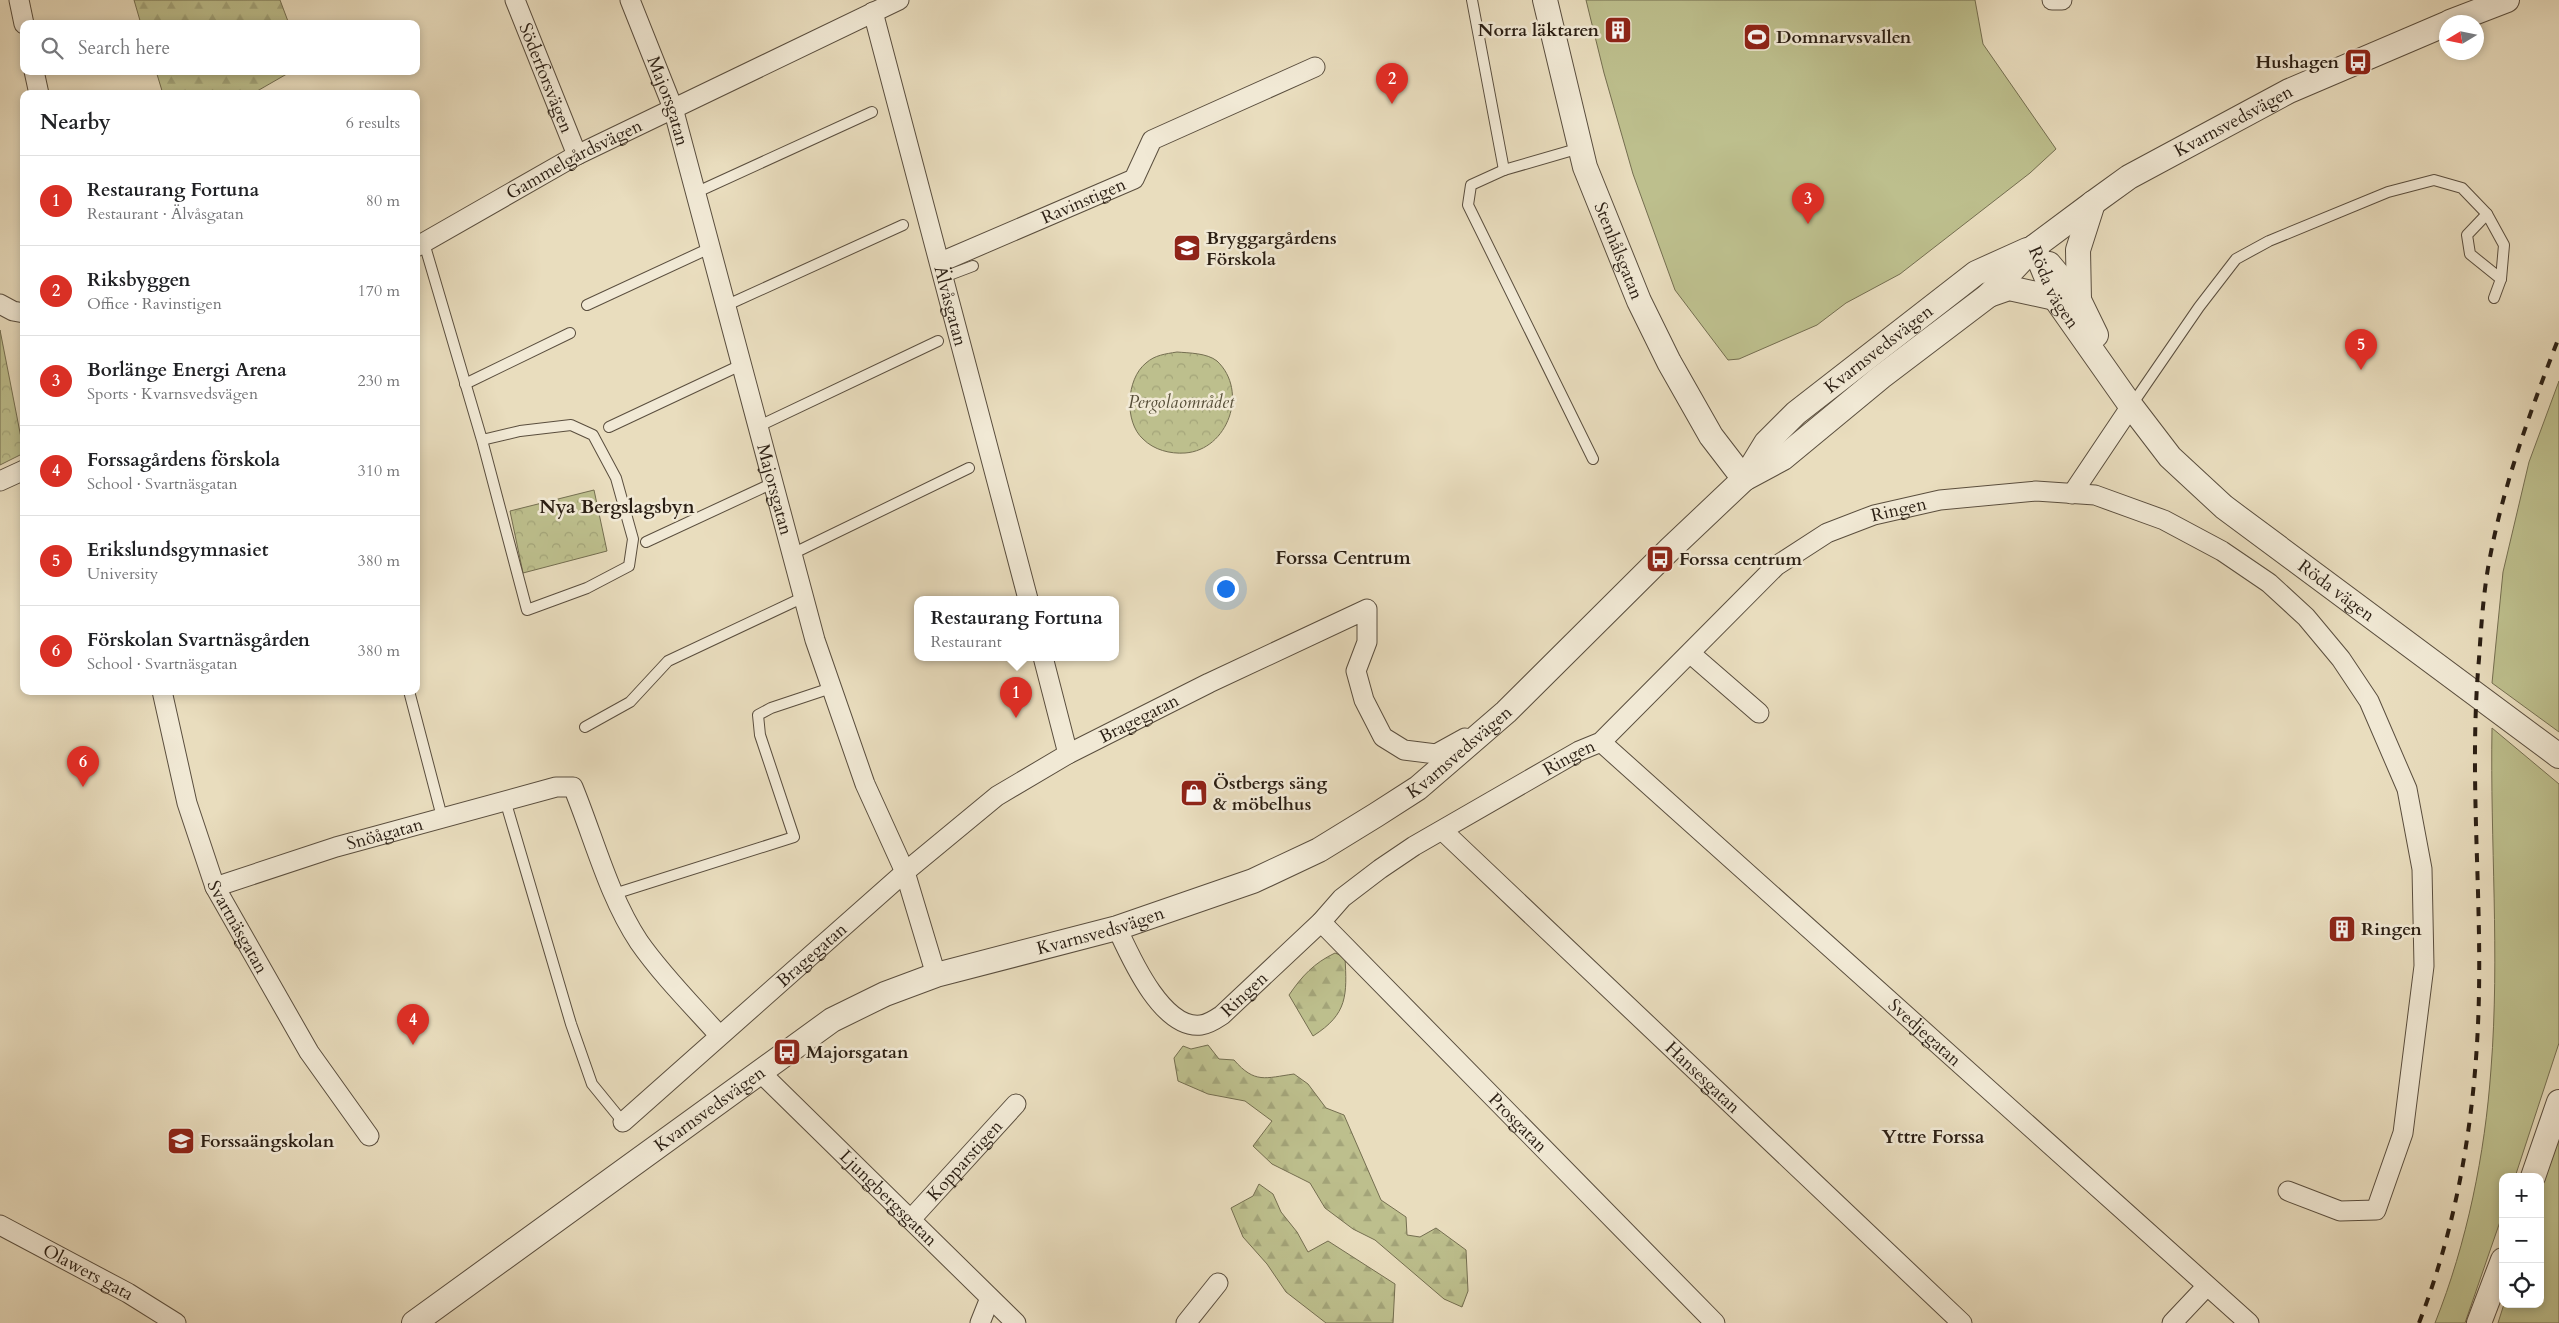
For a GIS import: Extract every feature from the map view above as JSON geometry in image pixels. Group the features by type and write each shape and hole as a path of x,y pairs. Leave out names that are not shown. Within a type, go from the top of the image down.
{"street":[{"path":"19,0 23,20"},
{"name":"Söderforsvägen","path":"515,0 577,155"},
{"name":"Majorsgatan","path":"630,0 673,108 757,427 831,688 865,784 905,872 936,976"},
{"name":"Stenhålsgatan","path":"1545,0 1586,167 1639,301 1711,436 1744,479"},
{"path":"2052,0 2062,0"},
{"name":"Kvarnsvedsvägen","path":"2469,15 2507,0"},
{"name":"Gammelgårdsvägen","path":"420,245 577,155 884,5"},
{"name":"Älvåsgatan","path":"884,5 943,270 1027,596"},
{"name":"Kvarnsvedsvägen","path":"414,1323 832,1020 885,994 936,976 1117,928 1253,882 1319,850 1418,788 1506,712 1669,550 1744,479 1783,458 1881,377 1989,294 2034,247 2093,203 2129,177 2289,91 2439,27"},
{"name":"Ravinstigen","path":"943,270 1134,179 1152,140 1315,67"},
{"path":"35,75 38,90"},
{"path":"2079,300 2078,250 2093,203"},
{"name":"Kvarnsvedsvägen","path":"1744,479 1766,442 1796,413 1976,273 2034,247"},
{"name":"Röda vägen","path":"2034,247 2055,298 2131,406 2170,456 2224,507 2559,756"},
{"name":"Röda vägen","path":"2034,247 2079,300 2131,406"},
{"path":"1989,294 2009,288 2055,298"},
{"path":"0,304 20,312"},
{"path":"2072,494 2131,406"},
{"path":"0,481 20,472"},
{"name":"Ringen","path":"1117,928 1140,976 1162,1005 1176,1018 1190,1025 1201,1025 1222,1015 1321,922 1342,898 1380,869 1414,846 1580,751 1601,742 1691,654 1776,566 1827,533 1874,515 1940,500 2036,491 2095,495 2164,520 2222,551 2269,583 2306,617 2341,659 2369,701 2407,789 2422,869 2424,966 2403,1133 2376,1210 2340,1211 2288,1191"},
{"name":"Bragegatan","path":"623,1122 905,872 997,796 1068,754 1209,683 1367,609 1367,642 1356,671 1364,700 1383,737 1404,750 1436,754 1506,712"},
{"path":"1691,654 1759,713"},
{"path":"1044,661 1068,754"},
{"name":"Svartnäsgatan","path":"163,695 187,803 215,887 309,1052 369,1136"},
{"name":"Svedjegatan","path":"1601,742 2206,1287 2249,1323"},
{"name":"Snöågatan","path":"215,887 336,847 442,817 556,787 573,786 614,894"},
{"name":"Hansesgatan","path":"1443,831 1962,1323"},
{"path":"614,894 638,941 662,972 719,1035"},
{"name":"Prosgatan","path":"1321,922 1716,1323"},
{"name":"Ljungbergsgatan","path":"760,1072 912,1218 1016,1323"},
{"path":"2534,1173 2559,1102"},
{"name":"Kopparstigen","path":"912,1218 1016,1104"},
{"name":"Olawers gata","path":"0,1225 128,1293 176,1323"},
{"path":"2479,1323 2502,1263"},
{"path":"1186,1323 1218,1283"},
{"path":"2172,1323 2206,1287"},
{"path":"980,1323 990,1298"}],"lane":[{"path":"1472,0 1504,170"},
{"path":"695,193 872,112"},
{"path":"1581,148 1504,170 1471,186 1468,205 1593,459"},
{"path":"2131,406 2199,308 2236,259 2269,241 2388,192 2434,180 2462,188 2486,214 2504,245 2501,279 2494,298"},
{"path":"2486,214 2467,235 2470,254 2501,279"},
{"path":"725,306 903,225"},
{"path":"420,245 482,440 528,610 587,588 629,566 633,539 616,478 593,435 571,425 520,431 482,440"},
{"path":"587,305 710,248"},
{"path":"943,270 972,266"},
{"path":"465,384 570,333"},
{"path":"757,427 938,341"},
{"path":"609,427 741,365"},
{"path":"792,554 970,468"},
{"path":"646,542 773,483"},
{"path":"585,727 630,702 668,661 804,597"},
{"path":"614,894 794,837 760,735 758,715 771,708 831,688"},
{"path":"410,695 442,817"},
{"path":"505,800 571,1024 592,1084 623,1122"}],"green space":[{"path":"134,0 280,0 288,20 140,20"},
{"path":"1586,0 1975,0 1983,44 2056,149 2030,173 1900,274 1846,303 1817,325 1739,359 1728,360 1675,290 1633,174 1604,73"},
{"path":"157,75 285,75 259,90 162,90"},
{"path":"0,330 20,432 20,455 0,465"},
{"name":"Pergolaområdet","path":"1177,352 1213,358 1227,373 1232,388 1232,403 1229,417 1222,430 1213,442 1200,449 1185,453 1162,450 1147,443 1137,432 1130,412 1131,390 1139,370 1153,358"},
{"path":"2559,381 2559,732 2492,683 2503,572 2529,462"},
{"path":"594,490 607,551 523,573 510,511"},
{"path":"2492,728 2559,784 2559,1043 2516,1173 2499,1173 2499,1225 2465,1323 2435,1323 2456,1262 2473,1198 2488,1101 2494,1026 2495,984"},
{"path":"1335,953 1345,957 1346,982 1343,1003 1333,1020 1313,1036 1289,995 1309,971"},
{"path":"1208,1045 1219,1059 1234,1060 1241,1068 1255,1076 1268,1078 1294,1074 1308,1084 1326,1108 1344,1115 1381,1200 1406,1217 1407,1235 1420,1237 1436,1228 1466,1250 1468,1291 1462,1307 1444,1299 1375,1240 1353,1229 1325,1208 1310,1183 1272,1164 1253,1146 1272,1121 1245,1101 1208,1094 1178,1081 1174,1058 1183,1046 1191,1049"},
{"path":"2559,1139 2559,1323 2498,1323 2503,1308 2544,1308 2544,1180"},
{"path":"1259,1184 1273,1194 1281,1212 1297,1232 1308,1252 1328,1241 1395,1284 1393,1323 1326,1323 1286,1292 1267,1264 1243,1237 1231,1208 1253,1196"}],"railway":[{"path":"2419,1323 2433,1283 2455,1201 2464,1160 2475,1076 2479,992 2475,742 2476,701 2486,579 2509,480 2527,422 2559,337"}],"place":[{"name":"Norra läktaren","path":"1618,30"},
{"name":"Domnarvsvallen","path":"1757,37"},
{"name":"Hushagen","path":"2358,62"},
{"name":"Riksbyggen","path":"1392,104"},
{"name":"Borlänge Energi Arena","path":"1808,224"},
{"name":"Bryggargårdens Förskola","path":"1187,248"},
{"name":"Erikslundsgymnasiet","path":"2361,370"},
{"name":"Forssa centrum","path":"1660,559"},
{"name":"Restaurang Fortuna","path":"1016,718"},
{"name":"Förskolan Svartnäsgården","path":"83,787"},
{"name":"Östbergs säng & möbelhus","path":"1194,793"},
{"name":"Ringen","path":"2342,929"},
{"name":"Forssagårdens förskola","path":"413,1045"},
{"name":"Majorsgatan","path":"787,1052"},
{"name":"Forssaängskolan","path":"181,1141"}],"district":[{"name":"Nya Bergslagsbyn","path":"617,507"},
{"name":"Forssa Centrum","path":"1343,558"},
{"name":"Yttre Forssa","path":"1933,1137"}]}
